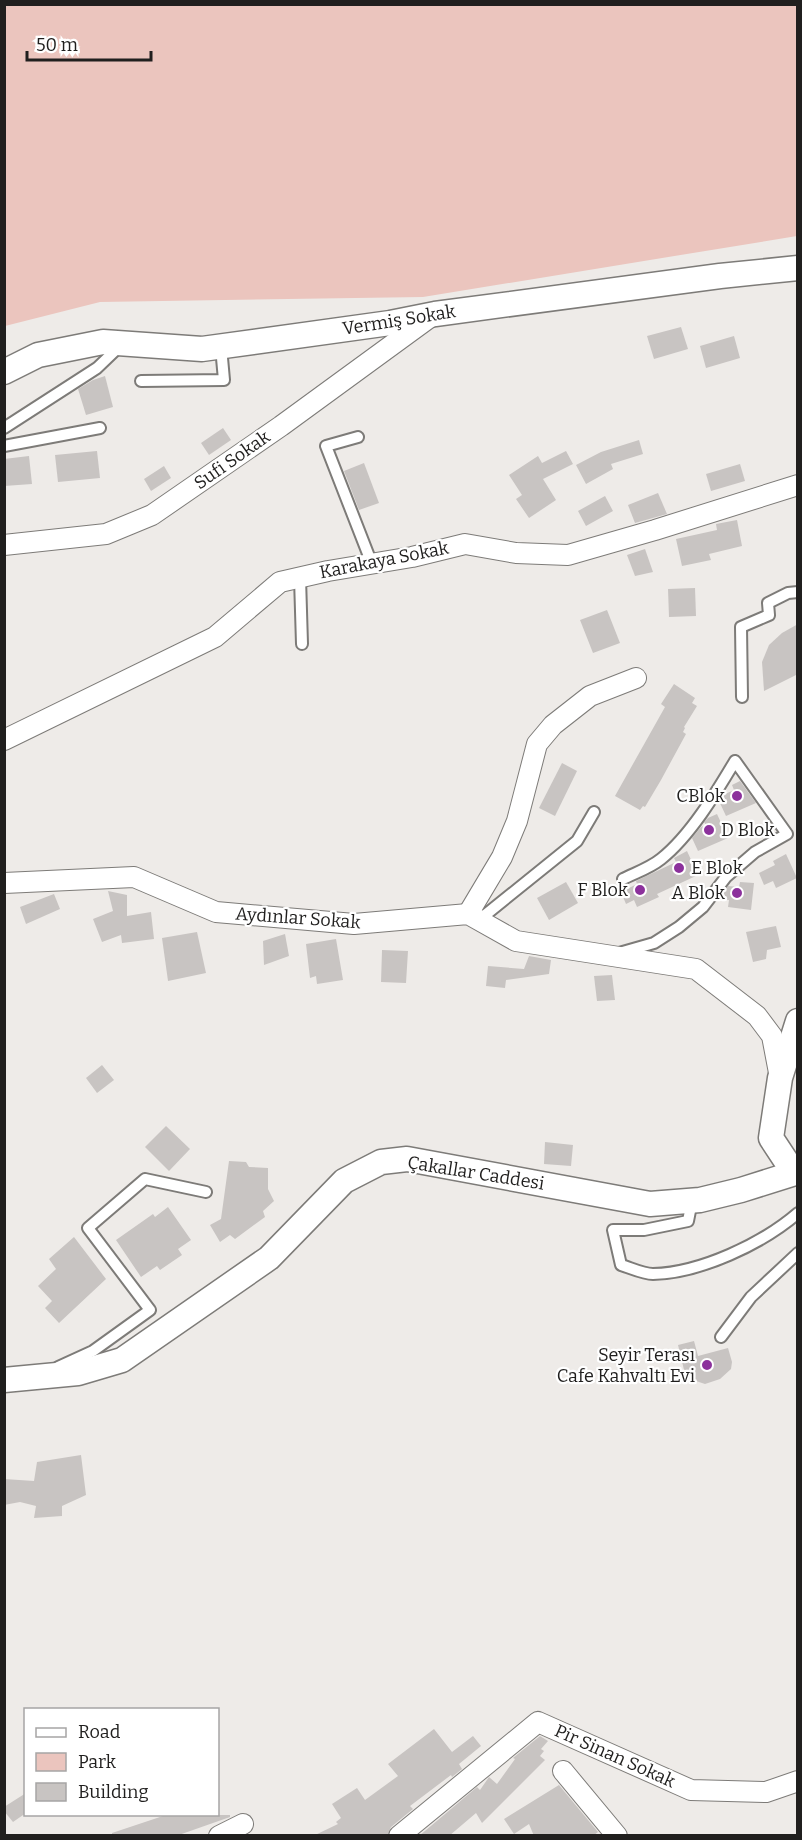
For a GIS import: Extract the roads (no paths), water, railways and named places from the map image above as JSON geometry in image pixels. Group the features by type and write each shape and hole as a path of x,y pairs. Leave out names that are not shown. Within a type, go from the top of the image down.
{"street":[{"name":"Vermiş Sokak","path":"4,372 38,355 103,342 202,350 390,323 435,314 798,268"},
{"name":"Sufi Sokak","path":"4,544 106,534 152,515 282,426 435,314"},
{"name":"Karakaya Sokak","path":"4,740 215,638 280,582 412,557 465,544 516,553 568,555 798,485"},
{"path":"636,678 590,696 553,725 537,744 517,821 473,917 516,941 696,969 757,1016 772,1036 780,1078"},
{"name":"Aydınlar Sokak","path":"4,883 134,878 216,912 354,924 473,917"},
{"path":"796,1173 771,1138 780,1078 798,1021"},
{"name":"Çakallar Caddesi","path":"4,1380 78,1373 122,1360 269,1258 345,1181 381,1162 407,1159 650,1204 692,1201 741,1190 796,1173"},
{"name":"Pir Sinan Sokak","path":"399,1836 538,1722 691,1790 766,1792 798,1781"},
{"path":"563,1772 614,1834"},
{"path":"219,1836 243,1824"}],"lane":[{"path":"4,428 97,368 122,344"},
{"path":"141,381 224,380 221,347"},
{"path":"4,446 100,428"},
{"path":"358,437 326,446 372,564"},
{"path":"300,578 302,644"},
{"path":"742,697 741,627 769,615 768,603 788,593 798,592"},
{"path":"610,956 654,943 679,927 703,907 726,877 755,852 787,834 735,761 719,788 681,839 660,860 623,879"},
{"path":"473,917 577,841 594,812"},
{"path":"33,1377 93,1351 150,1310 88,1228 145,1179 206,1192"},
{"path":"692,1201 688,1221 644,1230 613,1230 621,1265 651,1274 698,1265 723,1257 767,1236 798,1213"},
{"path":"721,1337 751,1297 798,1253"}],"place":[{"name":"CBlok","path":"737,796"},
{"name":"D Blok","path":"709,830"},
{"name":"E Blok","path":"679,868"},
{"name":"F Blok","path":"640,890"},
{"name":"A Blok","path":"737,893"},
{"name":"Seyir Terası Cafe Kahvaltı Evi","path":"707,1365"}]}
